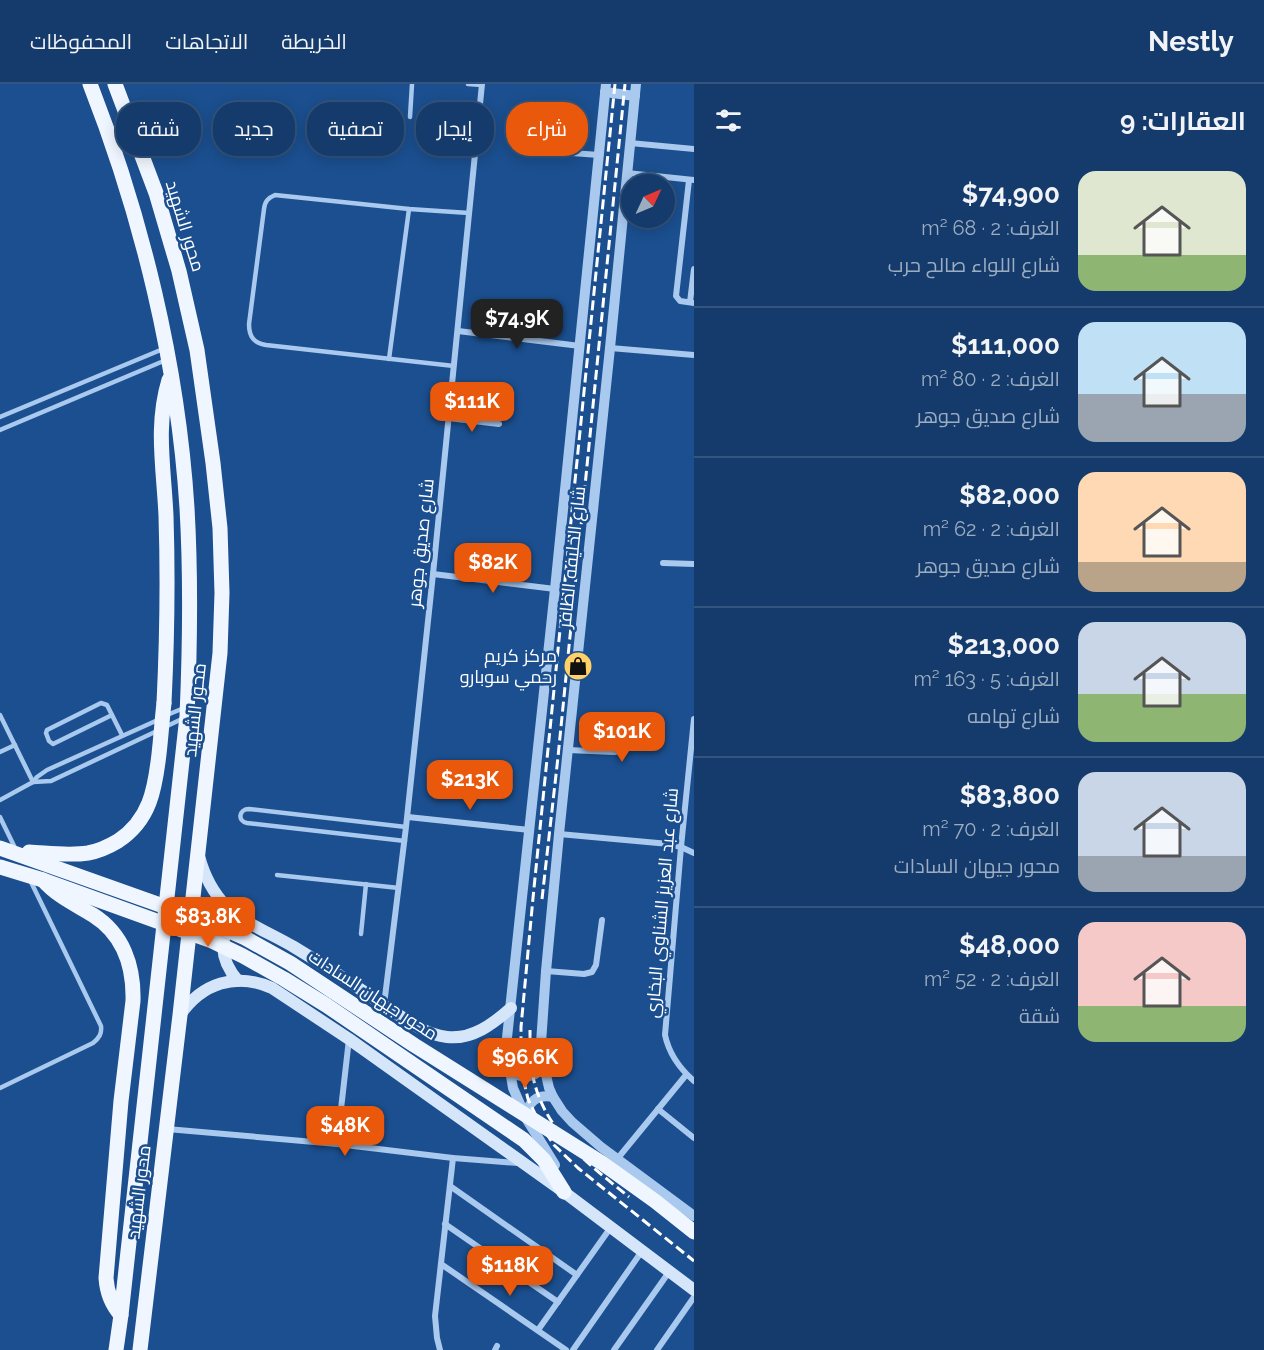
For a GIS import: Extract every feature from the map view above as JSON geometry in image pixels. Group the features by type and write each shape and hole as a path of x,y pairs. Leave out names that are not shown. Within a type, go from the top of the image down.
{"main road":[{"name":"محور الشهيد","path":"90,84 127,192 153,287 168,360 183,461 189,549 191,637 188,711 122,1315 116,1350"},
{"name":"محور الشهيد","path":"115,84 156,193 179,271 197,350 217,495 222,571 220,653 140,1350"},
{"path":"3,849 72,855 107,847 135,826 151,800 156,784 164,703 167,573 166,513 160,428 168,360"},
{"name":"محور جيهان السادات","path":"3,849 211,922 245,938 290,963 414,1046 602,1163 694,1232"},
{"path":"198,854 212,888 237,915 314,960 413,1025 430,1033 448,1037 465,1036 482,1030 511,1008"},
{"name":"محور جيهان السادات","path":"0,867 43,880 212,941 284,979 525,1140 544,1160 564,1192"},
{"path":"43,880 60,896 102,922 116,936 131,969 133,985 131,1014 106,1278 110,1298 122,1315"},
{"path":"237,915 228,928 223,952 228,968 238,981"},
{"path":"180,1015 200,993 218,984 238,981 255,982 272,988 349,1039 578,1201 694,1290"}],"street":[{"name":"شارع الخليفه الظافر","path":"636,84 559,834 546,971 542,1043 546,1080 562,1112 601,1147 694,1216"},
{"name":"شارع صديق جوهر","path":"384,1005 408,817 482,85"},
{"name":"شارع الخليفه الظافر","path":"578,1201 526,1118 513,1088 506,1047 606,88"},
{"path":"606,88 634,96"},
{"path":"629,143 694,149"},
{"path":"588,154 598,155"},
{"path":"627,173 691,180 676,296 680,301 692,303 694,268"},
{"path":"458,331 580,346"},
{"path":"610,348 694,355"},
{"path":"448,418 499,424"},
{"path":"663,562 694,564"},
{"path":"433,574 555,589"},
{"path":"568,750 620,751 628,744 631,717"},
{"name":"شارع عبد العزيز الشناوي البخاري","path":"694,719 665,1035 671,1054 694,1081"},
{"path":"408,817 530,830"},
{"path":"559,834 669,844 694,853"},
{"path":"546,971 584,974 592,972 596,965 602,920"},
{"path":"337,1144 349,1039"},
{"path":"509,1069 517,1075 528,1077 538,1073 544,1066"},
{"path":"618,1158 686,1074"},
{"path":"526,1118 528,1106 536,1098 553,1097"},
{"path":"658,1109 694,1138"},
{"path":"166,1129 525,1164"},
{"path":"440,1350 435,1327 453,1158"},
{"path":"450,1186 577,1275"},
{"path":"446,1224 558,1302"},
{"path":"538,1330 611,1227"},
{"path":"573,1350 642,1251"},
{"path":"441,1264 566,1350"},
{"path":"614,1350 670,1271"},
{"path":"657,1350 694,1297"}],"lane":[{"path":"410,117 412,84"},
{"path":"468,84 482,85"},
{"path":"454,366 258,344 252,339 249,324 265,202 269,197 275,195 469,213"},
{"path":"389,359 409,209"},
{"path":"0,417 168,360"},
{"path":"0,429 168,360"},
{"path":"112,716 53,744 46,735 49,729 101,704 107,705 122,735"},
{"path":"0,800 33,782 47,770 122,735 188,711"},
{"path":"33,782 51,781 188,711"},
{"path":"0,714 33,782"},
{"path":"0,752 15,745"},
{"path":"405,841 247,823 243,822 240,815 245,809 249,809 406,826"},
{"path":"308,830 310,816"},
{"path":"0,817 20,859"},
{"path":"0,1088 93,1043 102,1032 25,869"},
{"path":"277,875 399,888"},
{"path":"361,934 366,885"}],"railway":[{"path":"615,84 533,898 521,1027 521,1069 528,1099 554,1145 578,1168 694,1261"},
{"path":"542,899 625,84"},
{"path":"530,1030 533,1078 550,1119 586,1161 629,1197"}],"place":[{"name":"مركز كريم رحمي سوبارو","path":"578,666"}]}
